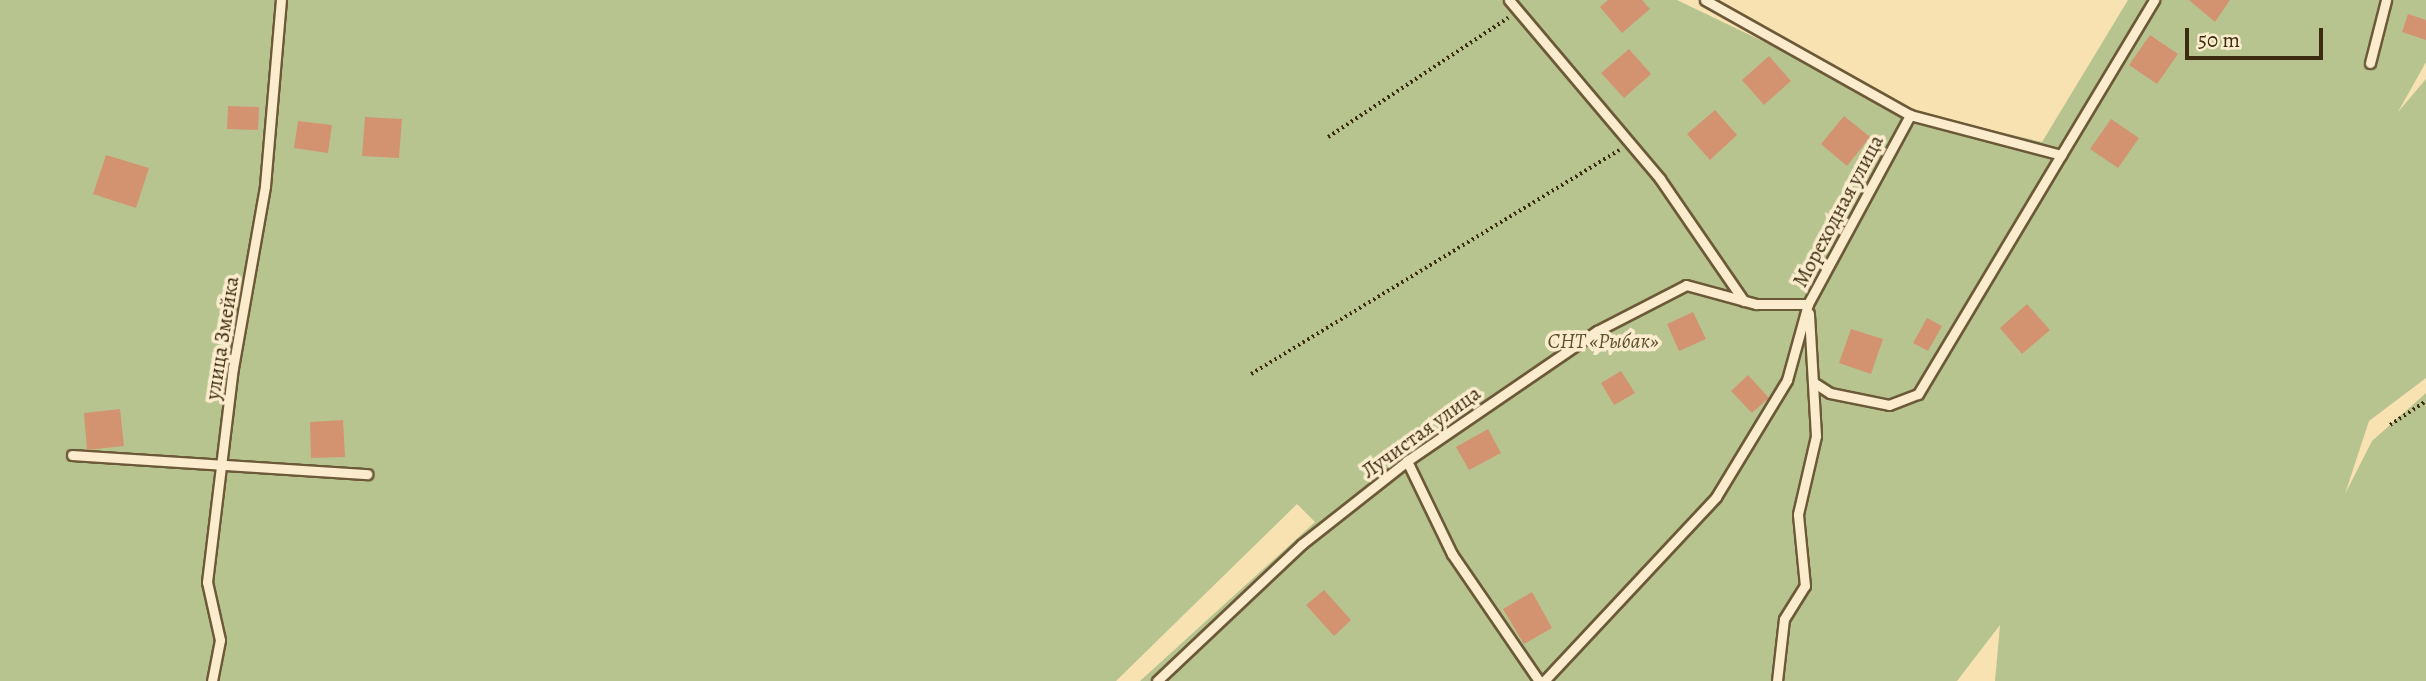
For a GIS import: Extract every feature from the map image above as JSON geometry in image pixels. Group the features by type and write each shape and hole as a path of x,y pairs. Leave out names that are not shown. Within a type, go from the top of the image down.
{"lane":[{"name":"улица Змейка","path":"212,681 220,640 207,582 222,461 265,186 281,0"},
{"path":"1509,0 1630,143 1744,301"},
{"path":"1705,0 1910,115 2061,155"},
{"path":"1813,382 1830,393 1889,405 1918,394 2154,0"},
{"path":"2370,63 2386,0"},
{"name":"Мореходная улица","path":"1744,301 1808,304 1910,115"},
{"name":"Лучистая улица","path":"1157,681 1302,544 1406,461 1597,331 1686,285 1744,301"},
{"path":"1777,681 1784,620 1805,586 1798,514 1816,436 1808,304"},
{"path":"1544,681 1716,497 1787,380 1808,304"},
{"path":"72,455 222,461 368,474"},
{"path":"1406,461 1452,554 1539,681"}],"path":[{"path":"1328,137 1518,11"},
{"path":"1251,374 1630,143"},
{"path":"2390,425 2426,401"}],"green space":[{"name":"СНТ «Рыбак»","path":"0,0 1677,0 1906,110 2042,142 2128,0 2426,0 2426,62 2398,112 2426,79 2426,378 2369,421 2345,494 2372,441 2426,393 2426,681 1995,681 2000,625 1957,681 1140,681 1315,522 1297,504 1116,681 0,681"}],"building":[{"path":"1608,0 1642,0 1650,9 1622,33 1600,7"},
{"path":"2189,0 2230,0 2215,22"},
{"path":"2408,14 2426,20 2426,40 2402,32"},
{"path":"2150,35 2178,54 2157,84 2129,65"},
{"path":"1629,49 1651,74 1624,98 1601,73"},
{"path":"1769,56 1791,81 1764,105 1742,80"},
{"path":"228,106 259,107 258,130 227,129"},
{"path":"1715,110 1737,135 1710,160 1687,134"},
{"path":"1844,116 1870,137 1847,166 1821,144"},
{"path":"365,117 402,119 399,158 362,156"},
{"path":"2111,119 2139,138 2118,168 2090,149"},
{"path":"298,121 332,125 328,153 294,148"},
{"path":"106,155 149,168 136,208 93,194"},
{"path":"2027,304 2050,330 2022,354 2000,328"},
{"path":"1693,312 1706,339 1679,351 1667,324"},
{"path":"1927,318 1942,326 1928,351 1913,343"},
{"path":"1851,329 1883,339 1871,374 1839,363"},
{"path":"1621,371 1635,393 1614,405 1601,383"},
{"path":"1748,375 1769,398 1752,413 1731,391"},
{"path":"120,409 124,446 87,450 84,413"},
{"path":"343,420 345,457 311,458 310,422"},
{"path":"1488,429 1501,453 1469,470 1456,447"},
{"path":"1324,590 1351,620 1334,636 1306,605"},
{"path":"1532,592 1552,628 1524,644 1503,609"}]}
